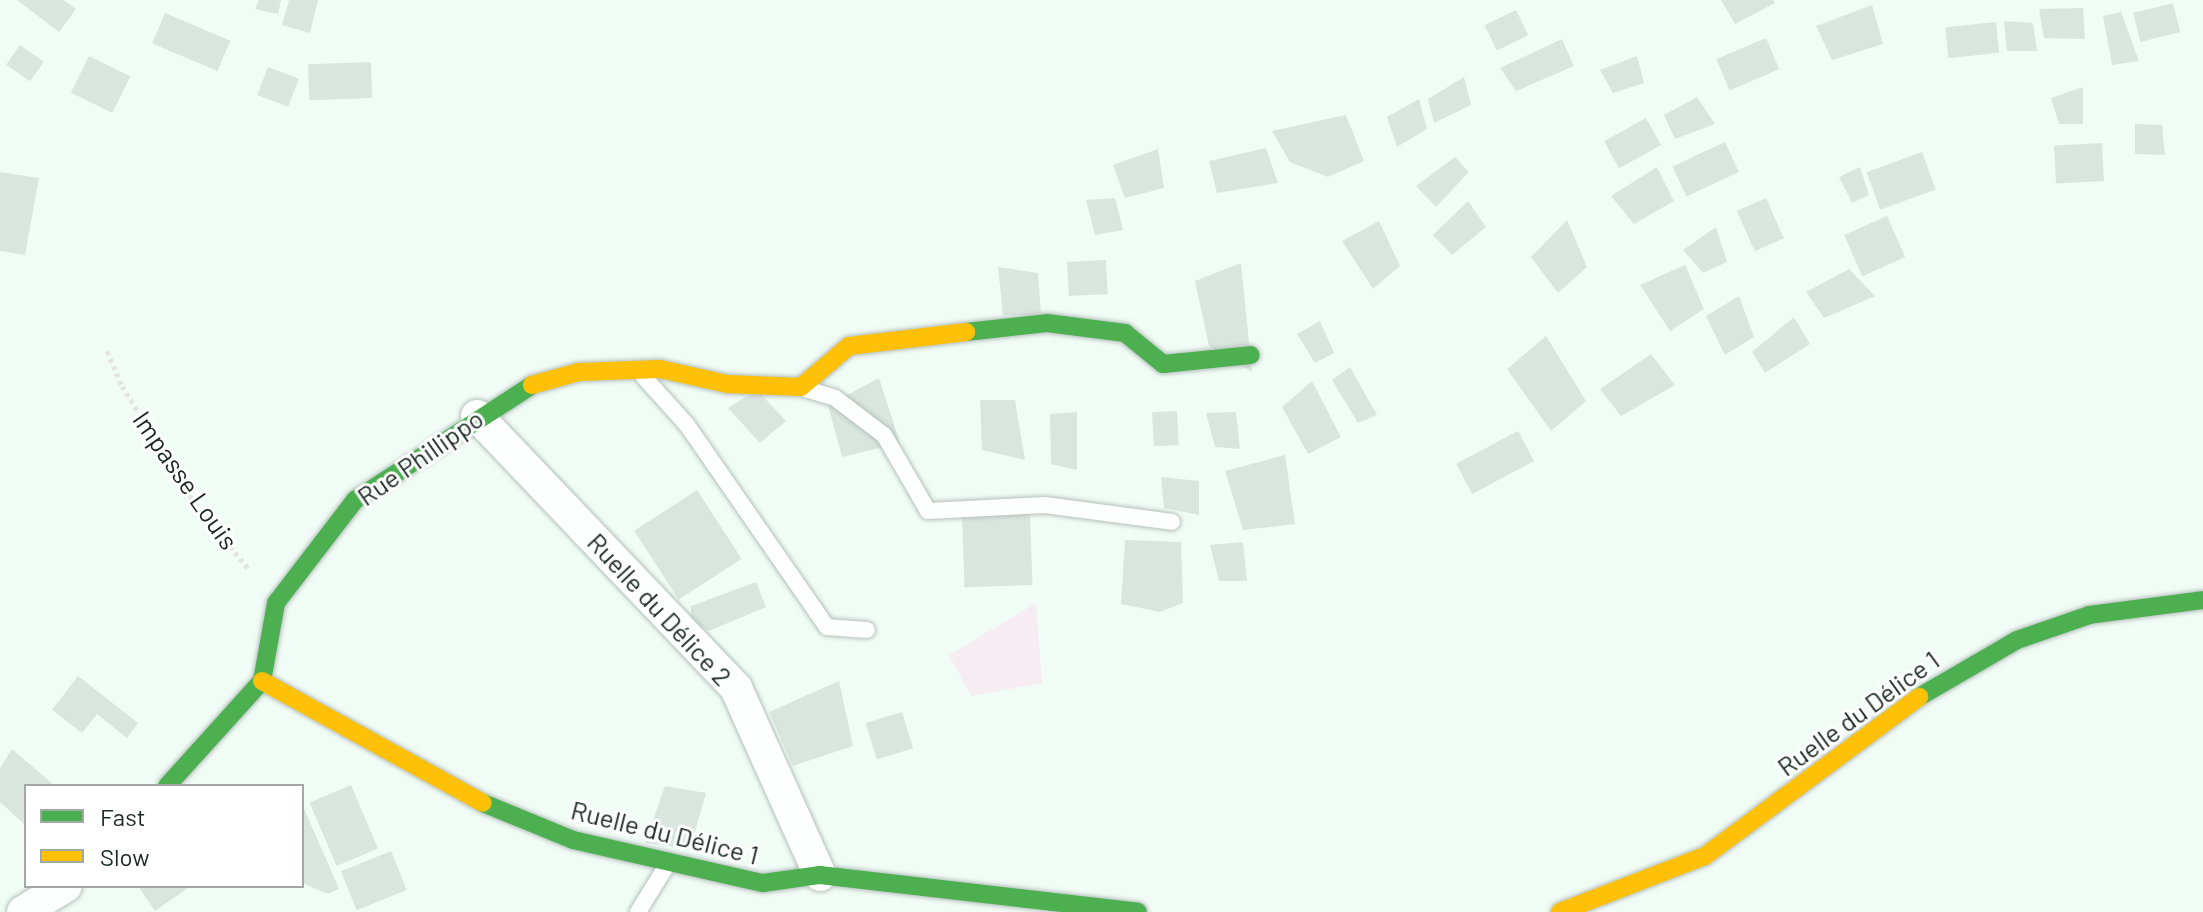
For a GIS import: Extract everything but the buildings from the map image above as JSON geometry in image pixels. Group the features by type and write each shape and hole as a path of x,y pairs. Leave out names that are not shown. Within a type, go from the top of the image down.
{"street":[{"path":"801,387 849,346 1047,323 1125,333 1163,364 1251,355"},
{"name":"Rue Phillippo","path":"262,681 276,603 355,500 518,389 579,372 637,370 727,384 801,387"},
{"name":"Ruelle du Délice 2","path":"477,416 736,688 820,875"},
{"name":"Ruelle du Délice 1","path":"1560,912 1705,856 1939,683 2017,640 2089,615 2203,600"},
{"path":"169,784 262,681"},
{"name":"Ruelle du Délice 1","path":"262,681 466,796 573,840 668,864 763,883 820,875 1138,912"},
{"path":"23,912 63,888"},
{"path":"0,902 6,912"}],"lane":[{"path":"637,370 687,425 827,627 867,630"},
{"path":"801,387 835,398 884,435 928,511 1045,505 1172,522"},
{"path":"638,912 668,864"}],"path":[{"name":"Impasse Louis","path":"107,351 122,386 190,496 276,603"}],"shaded area":[{"path":"1036,603 1042,683 971,696 949,655"}],"traffic: fast":[{"path":"966,332 1047,323 1125,333 1163,364 1251,355"},
{"path":"169,784 262,681 276,603 355,500 532,385"},
{"path":"1919,697 2017,640 2089,615 2203,600"},
{"path":"483,803 573,840 763,883 820,875 1138,912"}],"traffic: slow":[{"path":"532,385 579,372 660,369 727,384 801,387 849,346 966,332"},
{"path":"262,681 483,803"},
{"path":"1560,912 1705,856 1919,697"}]}
